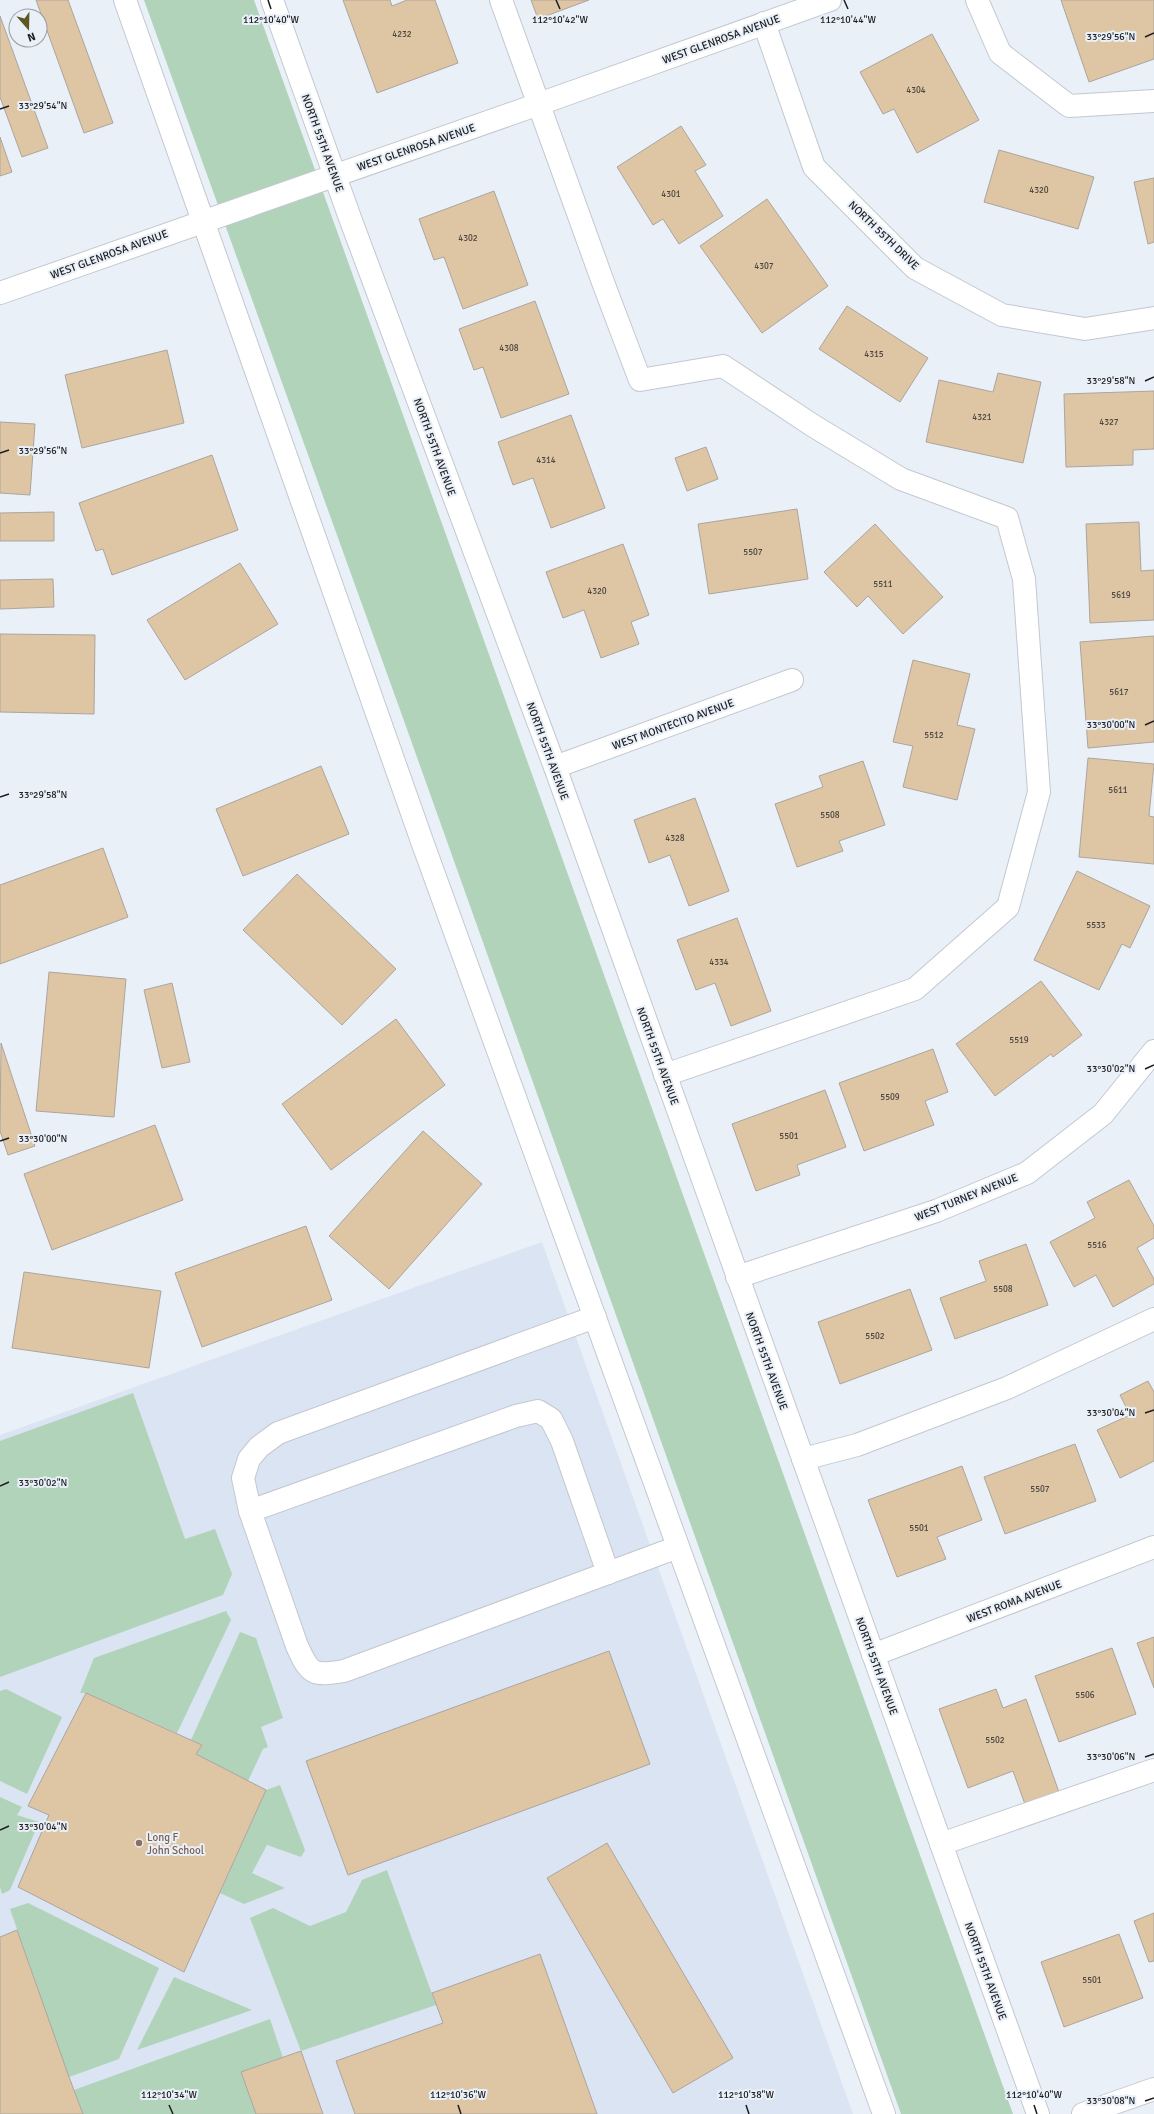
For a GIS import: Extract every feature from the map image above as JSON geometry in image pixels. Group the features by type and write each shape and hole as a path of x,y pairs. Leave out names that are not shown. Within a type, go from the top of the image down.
{"street":[{"path":"125,0 204,220 423,844 884,2114"},
{"name":"NORTH 55TH AVENUE","path":"272,0 334,175 554,767 1038,2114"},
{"path":"501,0 640,380 723,366 812,425 901,479 1007,518 1024,578 1040,792 1008,907 915,989 664,1075"},
{"name":"WEST GLENROSA AVENUE","path":"0,293 204,220 539,104 830,0"},
{"path":"977,0 1000,54 1069,106 1154,101"},
{"name":"NORTH 55TH DRIVE","path":"764,23 814,167 915,268 1002,315 1084,329 1154,318"},
{"name":"WEST MONTECITO AVENUE","path":"554,767 792,680"},
{"name":"WEST TURNEY AVENUE","path":"737,1277 936,1211 1027,1173 1103,1114 1154,1051"},
{"path":"595,1318 278,1433 259,1447 249,1459 243,1478 250,1511 296,1646 307,1667 322,1675 344,1671 678,1547"},
{"path":"803,1459 857,1445 1007,1388 1154,1319"},
{"path":"250,1511 516,1416 538,1411 551,1420 562,1441 608,1573"},
{"name":"WEST ROMA AVENUE","path":"874,1655 1154,1547"},
{"path":"941,1844 1154,1770"},
{"path":"1083,2114 1154,2089"}],"shaded area":[{"path":"542,1242 853,2114 0,2114 0,1435"}],"green space":[{"path":"144,0 254,0 1013,2114 901,2114 403,718"},
{"path":"133,1393 185,1539 215,1529 232,1574 223,1595 0,1677 0,1441"},
{"path":"226,1611 231,1620 177,1733 86,1693 80,1693 94,1658"},
{"path":"240,1632 256,1638 283,1718 261,1727 268,1747 263,1749 248,1781 196,1754 202,1745 191,1740"},
{"path":"6,1689 62,1717 27,1794 0,1781 0,1691"},
{"path":"280,1785 305,1850 301,1857 267,1845 252,1873 285,1888 244,1904 220,1893 266,1790"},
{"path":"0,1797 22,1807 17,1815 39,1822 10,1890 2,1894 0,1887"},
{"path":"387,1870 436,2005 301,2051 250,1918 273,1908 310,1926 346,1912 362,1880"},
{"path":"28,1903 159,1968 119,2059 69,2077 10,1909"},
{"path":"174,1977 252,2010 137,2050"},
{"path":"270,2019 283,2058 241,2072 256,2114 83,2114 74,2090"}],"building":[{"path":"36,0 68,0 113,123 84,133 48,33 48,8 39,8"},
{"path":"343,0 390,0 392,6 407,0 435,0 458,63 377,93"},
{"path":"531,0 589,0 538,19"},
{"path":"1061,0 1154,0 1154,59 1089,82"},
{"path":"0,16 8,38 8,48 12,48 48,148 22,157 0,97"},
{"path":"932,34 979,120 917,153 894,109 883,114 860,72"},
{"path":"681,126 706,165 695,171 723,216 679,244 663,219 653,225 617,167"},
{"path":"0,137 12,172 0,176"},
{"path":"999,150 1094,177 1078,229 984,202"},
{"path":"1154,178 1154,242 1148,244 1134,182"},
{"path":"494,191 528,285 463,309 444,257 434,260 419,219"},
{"path":"767,199 828,286 762,333 700,246"},
{"path":"535,301 569,394 501,418 483,367 474,370 459,329"},
{"path":"847,306 928,358 900,402 819,349"},
{"path":"167,350 184,423 82,448 65,375"},
{"path":"998,373 1041,382 1023,463 926,442 939,380 993,392"},
{"path":"1154,391 1154,449 1133,450 1133,465 1066,467 1064,394"},
{"path":"571,415 605,508 551,528 533,478 513,485 498,442"},
{"path":"0,422 35,424 30,495 0,493"},
{"path":"706,447 718,479 687,491 675,458"},
{"path":"212,455 238,530 112,575 103,549 96,551 79,503"},
{"path":"797,509 808,579 709,594 698,524"},
{"path":"54,512 54,541 0,541 0,513"},
{"path":"1139,522 1141,571 1154,570 1154,620 1090,623 1086,524"},
{"path":"875,524 943,597 903,634 868,596 857,607 824,572"},
{"path":"623,544 649,615 631,622 639,644 601,658 584,610 563,618 546,572"},
{"path":"240,563 278,624 185,680 147,620"},
{"path":"53,579 54,607 0,609 0,580"},
{"path":"0,634 95,635 94,714 0,712"},
{"path":"1154,636 1154,742 1088,748 1080,642"},
{"path":"913,660 970,674 957,725 975,729 957,800 903,787 913,746 893,742"},
{"path":"1088,758 1154,764 1149,816 1154,817 1154,864 1079,857"},
{"path":"863,761 885,825 839,841 843,851 797,867 775,804 823,787 819,776"},
{"path":"321,766 349,834 243,876 216,809"},
{"path":"695,798 729,891 689,906 670,855 649,863 634,820"},
{"path":"103,848 128,917 0,964 0,885"},
{"path":"1077,871 1150,906 1130,948 1122,944 1099,990 1034,960"},
{"path":"297,874 396,969 342,1025 243,930"},
{"path":"737,918 771,1011 731,1026 715,983 696,990 677,940"},
{"path":"49,972 126,979 114,1117 36,1111"},
{"path":"1041,981 1082,1035 1053,1057 1051,1054 995,1096 956,1044"},
{"path":"172,983 190,1062 162,1068 144,990"},
{"path":"396,1019 445,1085 331,1170 282,1104"},
{"path":"1,1043 35,1146 8,1155 0,1131"},
{"path":"933,1049 948,1092 925,1101 934,1125 864,1151 839,1083"},
{"path":"825,1090 846,1147 797,1165 800,1175 756,1191 732,1124"},
{"path":"155,1125 183,1200 52,1250 24,1174"},
{"path":"423,1131 482,1184 389,1289 329,1236"},
{"path":"1129,1180 1154,1226 1154,1238 1137,1248 1154,1279 1154,1284 1113,1307 1096,1275 1074,1287 1050,1242 1095,1218 1087,1202"},
{"path":"306,1226 332,1300 202,1347 175,1273"},
{"path":"1026,1244 1048,1305 955,1339 940,1298 986,1281 979,1261"},
{"path":"24,1272 161,1291 149,1368 12,1348"},
{"path":"910,1289 932,1350 840,1384 818,1322"},
{"path":"1148,1381 1154,1392 1154,1461 1120,1478 1097,1430 1130,1415 1120,1395"},
{"path":"1075,1444 1096,1501 1005,1534 984,1477"},
{"path":"962,1466 982,1520 937,1537 946,1559 897,1577 868,1500"},
{"path":"1154,1637 1154,1688 1137,1643"},
{"path":"1112,1648 1136,1714 1059,1742 1035,1676"},
{"path":"609,1651 650,1764 348,1875 306,1761"},
{"path":"996,1689 1003,1708 1026,1699 1060,1795 1026,1807 1013,1771 968,1788 939,1709"},
{"path":"86,1693 202,1745 196,1754 266,1790 184,1972 18,1887 49,1815 28,1806"},
{"path":"607,1843 733,2058 673,2093 547,1878"},
{"path":"1154,1913 1154,1961 1149,1962 1134,1921"},
{"path":"17,1930 83,2114 0,2114 0,1937"},
{"path":"1119,1934 1143,1998 1064,2027 1041,1962"},
{"path":"540,1954 597,2114 355,2114 336,2061 443,2023 432,1993"},
{"path":"301,2051 323,2114 256,2114 241,2072"}],"place":[{"name":"Long F John School","path":"139,1843"}]}
